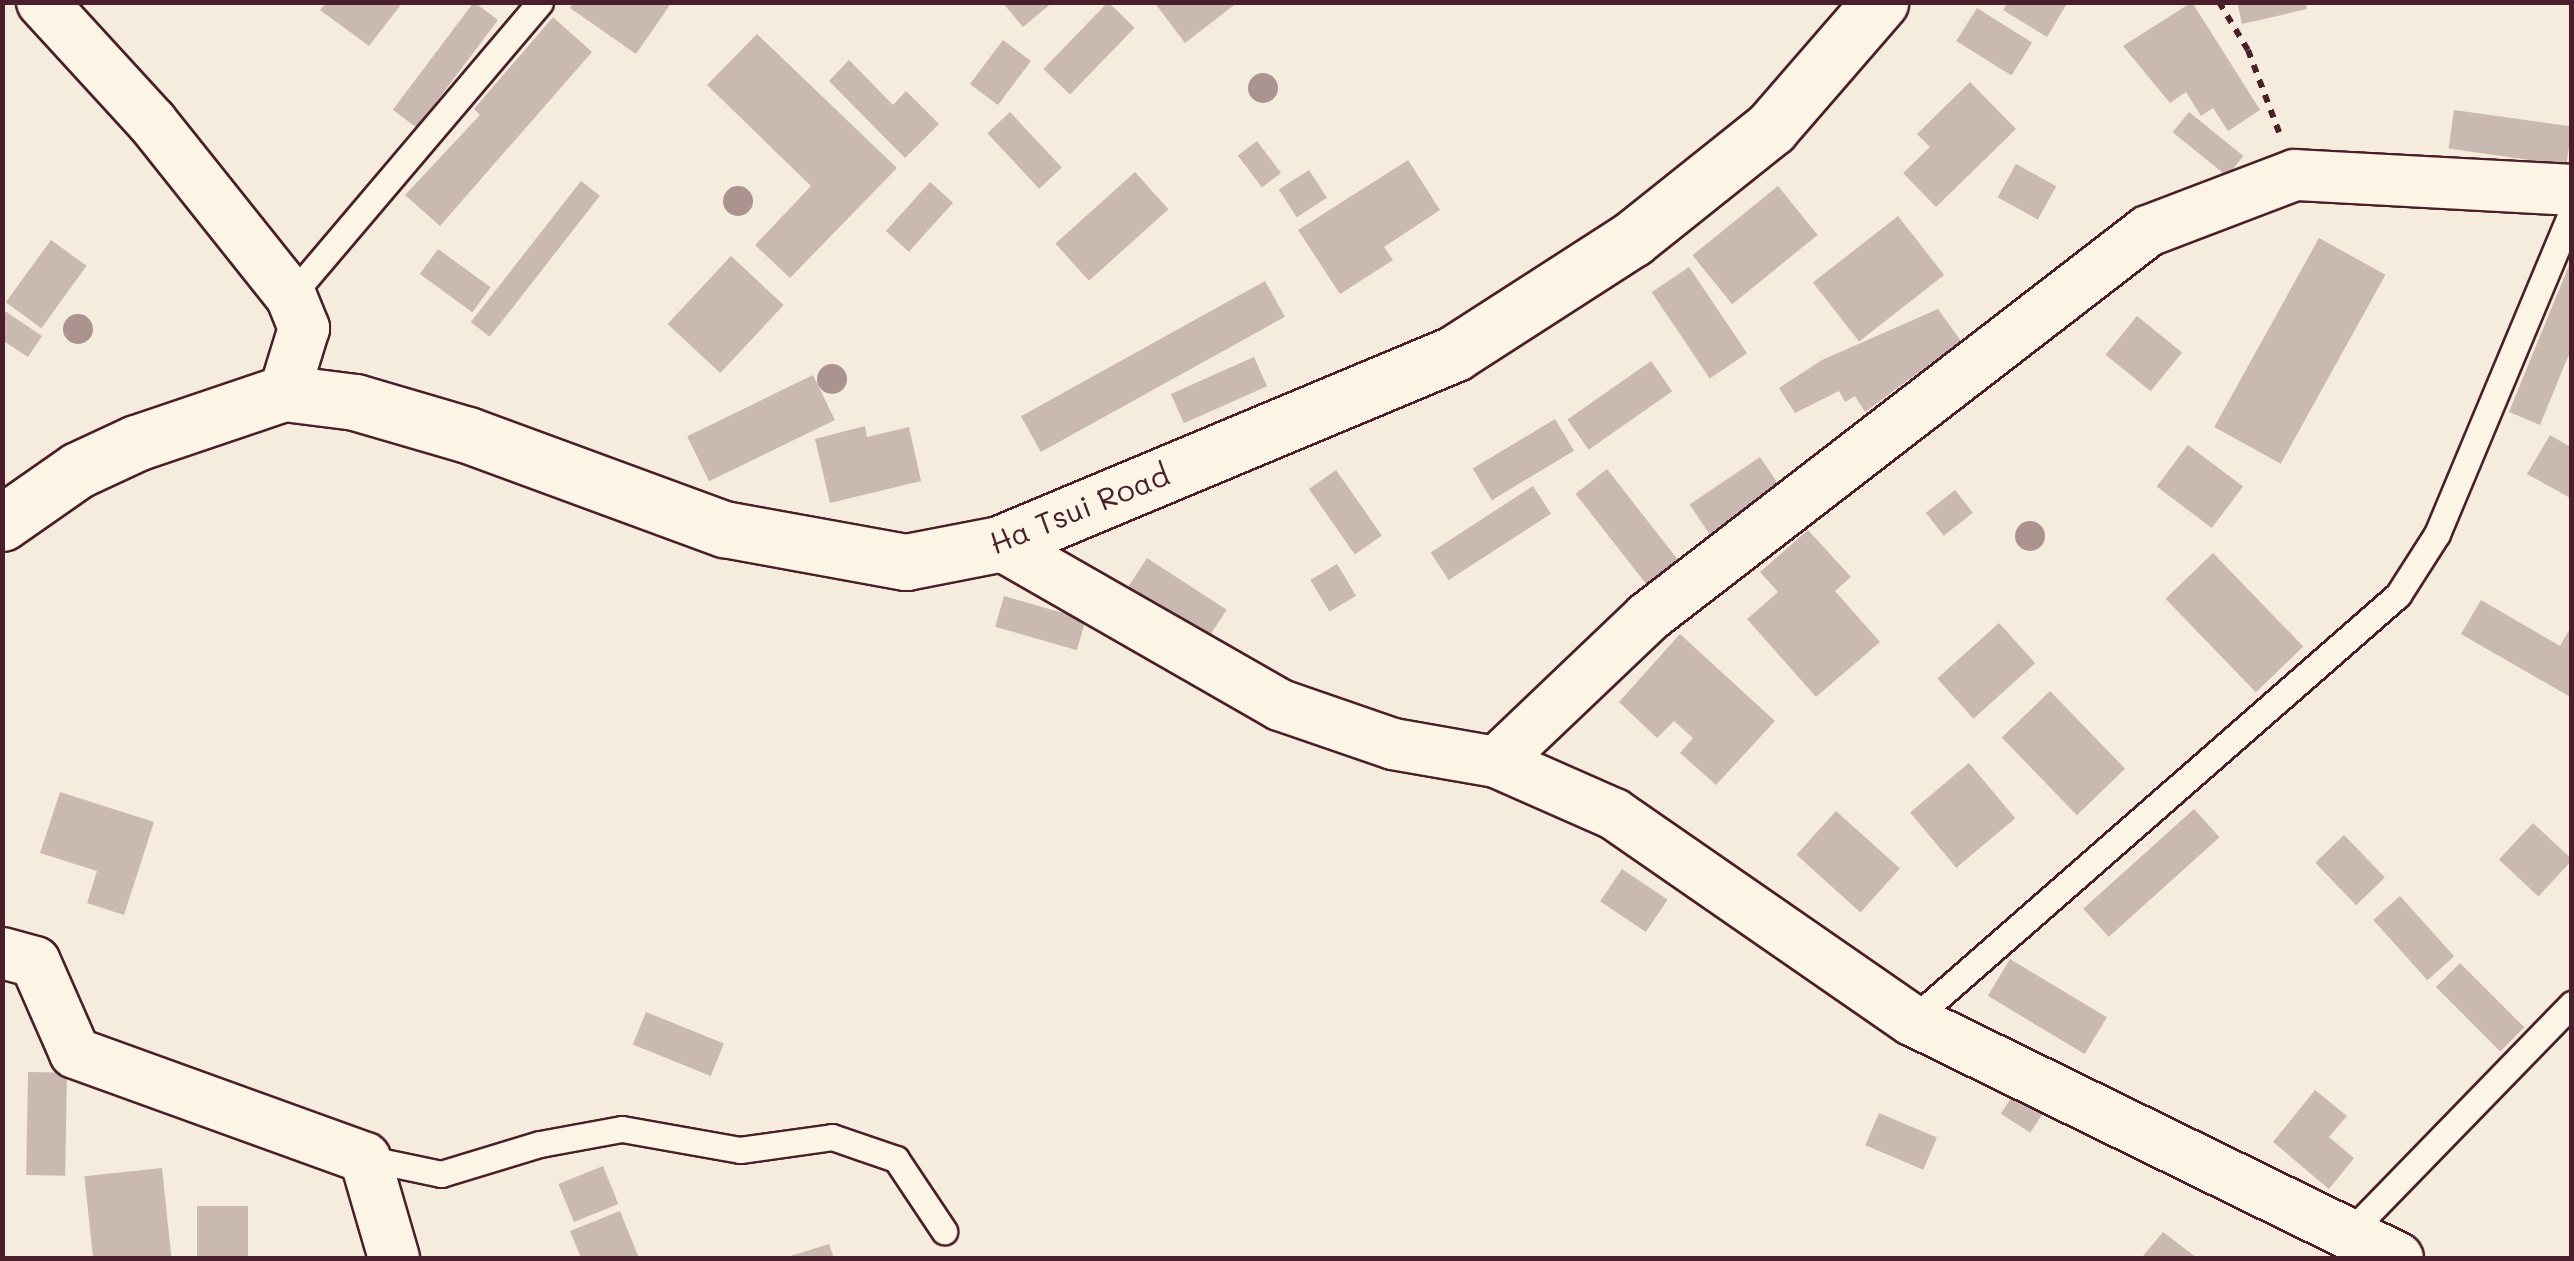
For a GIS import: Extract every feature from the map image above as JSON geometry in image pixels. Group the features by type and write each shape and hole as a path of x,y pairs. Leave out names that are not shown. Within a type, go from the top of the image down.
{"street":[{"path":"42,2 152,122 290,296 304,328 284,393"},
{"name":"Ha Tsui Road","path":"2,523 78,470 136,443 284,393 355,402 468,435 724,529 906,562 999,544 1454,353 1632,239 1771,128 1880,2"},
{"path":"1496,762 1648,617 2059,295 2148,231 2295,176 2572,190"},
{"path":"999,544 1280,705 1393,744 1496,762 1614,814 1912,1020 2351,1231 2398,1258"},
{"path":"2,953 34,962 75,1053 365,1158 394,1258"}],"lane":[{"path":"290,296 540,2"},
{"path":"1912,1020 2398,595 2437,534 2572,212"},
{"path":"2351,1231 2572,1004"},
{"path":"365,1158 442,1174 540,1144 622,1128 740,1150 832,1137 896,1159 944,1231"}],"path":[{"path":"2219,2 2248,50 2295,176"}],"building":[{"path":"327,2 403,2 369,46 320,10"},
{"path":"474,2 498,20 417,128 393,110"},
{"path":"574,2 672,2 636,54 570,8"},
{"path":"1002,2 1053,2 1023,27"},
{"path":"1108,2 1135,28 1070,95 1043,69"},
{"path":"1154,2 1238,2 1185,43"},
{"path":"2008,2 2066,5 2047,37 2003,10"},
{"path":"2192,2 2260,110 2228,131 2213,108 2201,116 2186,92 2170,103 2123,46"},
{"path":"2237,2 2305,2 2307,9 2242,24"},
{"path":"1977,8 2032,42 2011,76 1956,41"},
{"path":"553,17 592,52 440,226 405,195 480,115 474,109"},
{"path":"757,34 897,168 790,278 755,245 811,186 707,85"},
{"path":"1003,40 1031,61 998,105 970,84"},
{"path":"849,60 893,105 906,91 939,124 905,158 829,81"},
{"path":"1970,82 2016,129 1936,207 1903,173 1930,147 1917,134"},
{"path":"2454,110 2572,127 2566,165 2449,149"},
{"path":"1010,112 1062,168 1039,189 987,133"},
{"path":"2189,112 2243,156 2227,176 2173,132"},
{"path":"1257,141 1281,173 1262,187 1238,155"},
{"path":"1408,160 1440,210 1384,247 1393,260 1340,294 1298,230"},
{"path":"2016,164 2056,186 2038,220 1998,197"},
{"path":"1309,170 1327,198 1297,217 1279,190"},
{"path":"1135,172 1168,209 1089,281 1055,244"},
{"path":"581,181 600,196 490,337 471,322"},
{"path":"930,182 953,203 909,252 886,231"},
{"path":"1778,186 1818,235 1732,304 1693,255"},
{"path":"1898,216 1944,275 1859,342 1813,282"},
{"path":"2319,238 2385,275 2281,464 2214,427"},
{"path":"51,240 87,266 41,328 6,302"},
{"path":"438,249 491,287 472,312 420,274"},
{"path":"731,256 784,305 720,373 668,324"},
{"path":"2572,258 2572,347 2540,425 2509,412"},
{"path":"1689,267 1747,353 1710,378 1652,292"},
{"path":"1265,281 1285,317 1041,452 1021,416"},
{"path":"2,309 42,336 28,357 2,340"},
{"path":"1938,309 1961,341 1865,412 1855,396 1845,402 1839,391 1795,413 1779,388 1822,360"},
{"path":"2137,316 2182,353 2151,391 2106,355"},
{"path":"1254,357 1267,386 1184,423 1171,394"},
{"path":"1651,361 1672,391 1589,450 1567,420"},
{"path":"813,375 835,420 709,481 687,436"},
{"path":"1555,419 1574,451 1492,500 1473,468"},
{"path":"865,426 867,437 909,427 921,481 830,503 815,439"},
{"path":"2550,435 2572,448 2572,499 2527,474"},
{"path":"2188,445 2243,487 2212,528 2157,487"},
{"path":"1760,457 1783,492 1713,539 1690,505"},
{"path":"1607,469 1679,561 1648,586 1575,494"},
{"path":"1336,470 1382,536 1355,554 1309,489"},
{"path":"1533,486 1551,514 1449,580 1431,552"},
{"path":"1955,490 1973,513 1944,536 1926,513"},
{"path":"1808,530 1851,577 1835,591 1880,642 1816,697 1747,619 1778,592 1760,572"},
{"path":"2213,553 2303,647 2256,692 2166,599"},
{"path":"1147,558 1227,610 1206,642 1126,590"},
{"path":"1337,564 1356,596 1329,612 1310,580"},
{"path":"1004,596 1086,619 1077,650 995,627"},
{"path":"2481,600 2560,646 2572,625 2572,698 2461,634"},
{"path":"1999,623 2035,663 1973,719 1937,679"},
{"path":"1680,634 1775,721 1716,785 1680,753 1693,738 1674,721 1657,738 1619,702"},
{"path":"2050,691 2125,769 2077,815 2002,738"},
{"path":"1969,763 2015,818 1956,868 1910,812"},
{"path":"60,792 154,822 124,915 87,903 97,871 40,853"},
{"path":"2194,809 2219,837 2109,937 2083,909"},
{"path":"1836,811 1900,869 1860,912 1797,855"},
{"path":"2533,823 2572,859 2538,896 2499,860"},
{"path":"2344,835 2385,877 2356,905 2315,863"},
{"path":"1622,869 1668,900 1646,932 1600,901"},
{"path":"2400,896 2454,956 2427,980 2373,920"},
{"path":"2010,959 2107,1017 2085,1054 1988,996"},
{"path":"2460,963 2524,1027 2500,1051 2436,987"},
{"path":"646,1012 724,1043 711,1076 633,1044"},
{"path":"28,1072 67,1073 65,1176 26,1175"},
{"path":"2315,1090 2347,1116 2329,1137 2354,1158 2329,1189 2273,1142"},
{"path":"2015,1092 2044,1111 2030,1133 2001,1114"},
{"path":"1879,1113 1937,1138 1923,1170 1865,1145"},
{"path":"603,1166 618,1204 574,1222 558,1184"},
{"path":"162,1168 171,1258 93,1258 84,1176"},
{"path":"197,1206 248,1206 248,1258 197,1258"},
{"path":"620,1211 639,1258 581,1258 570,1231"},
{"path":"2163,1232 2197,1258 2143,1256"},
{"path":"829,1244 834,1258 784,1258"}]}
